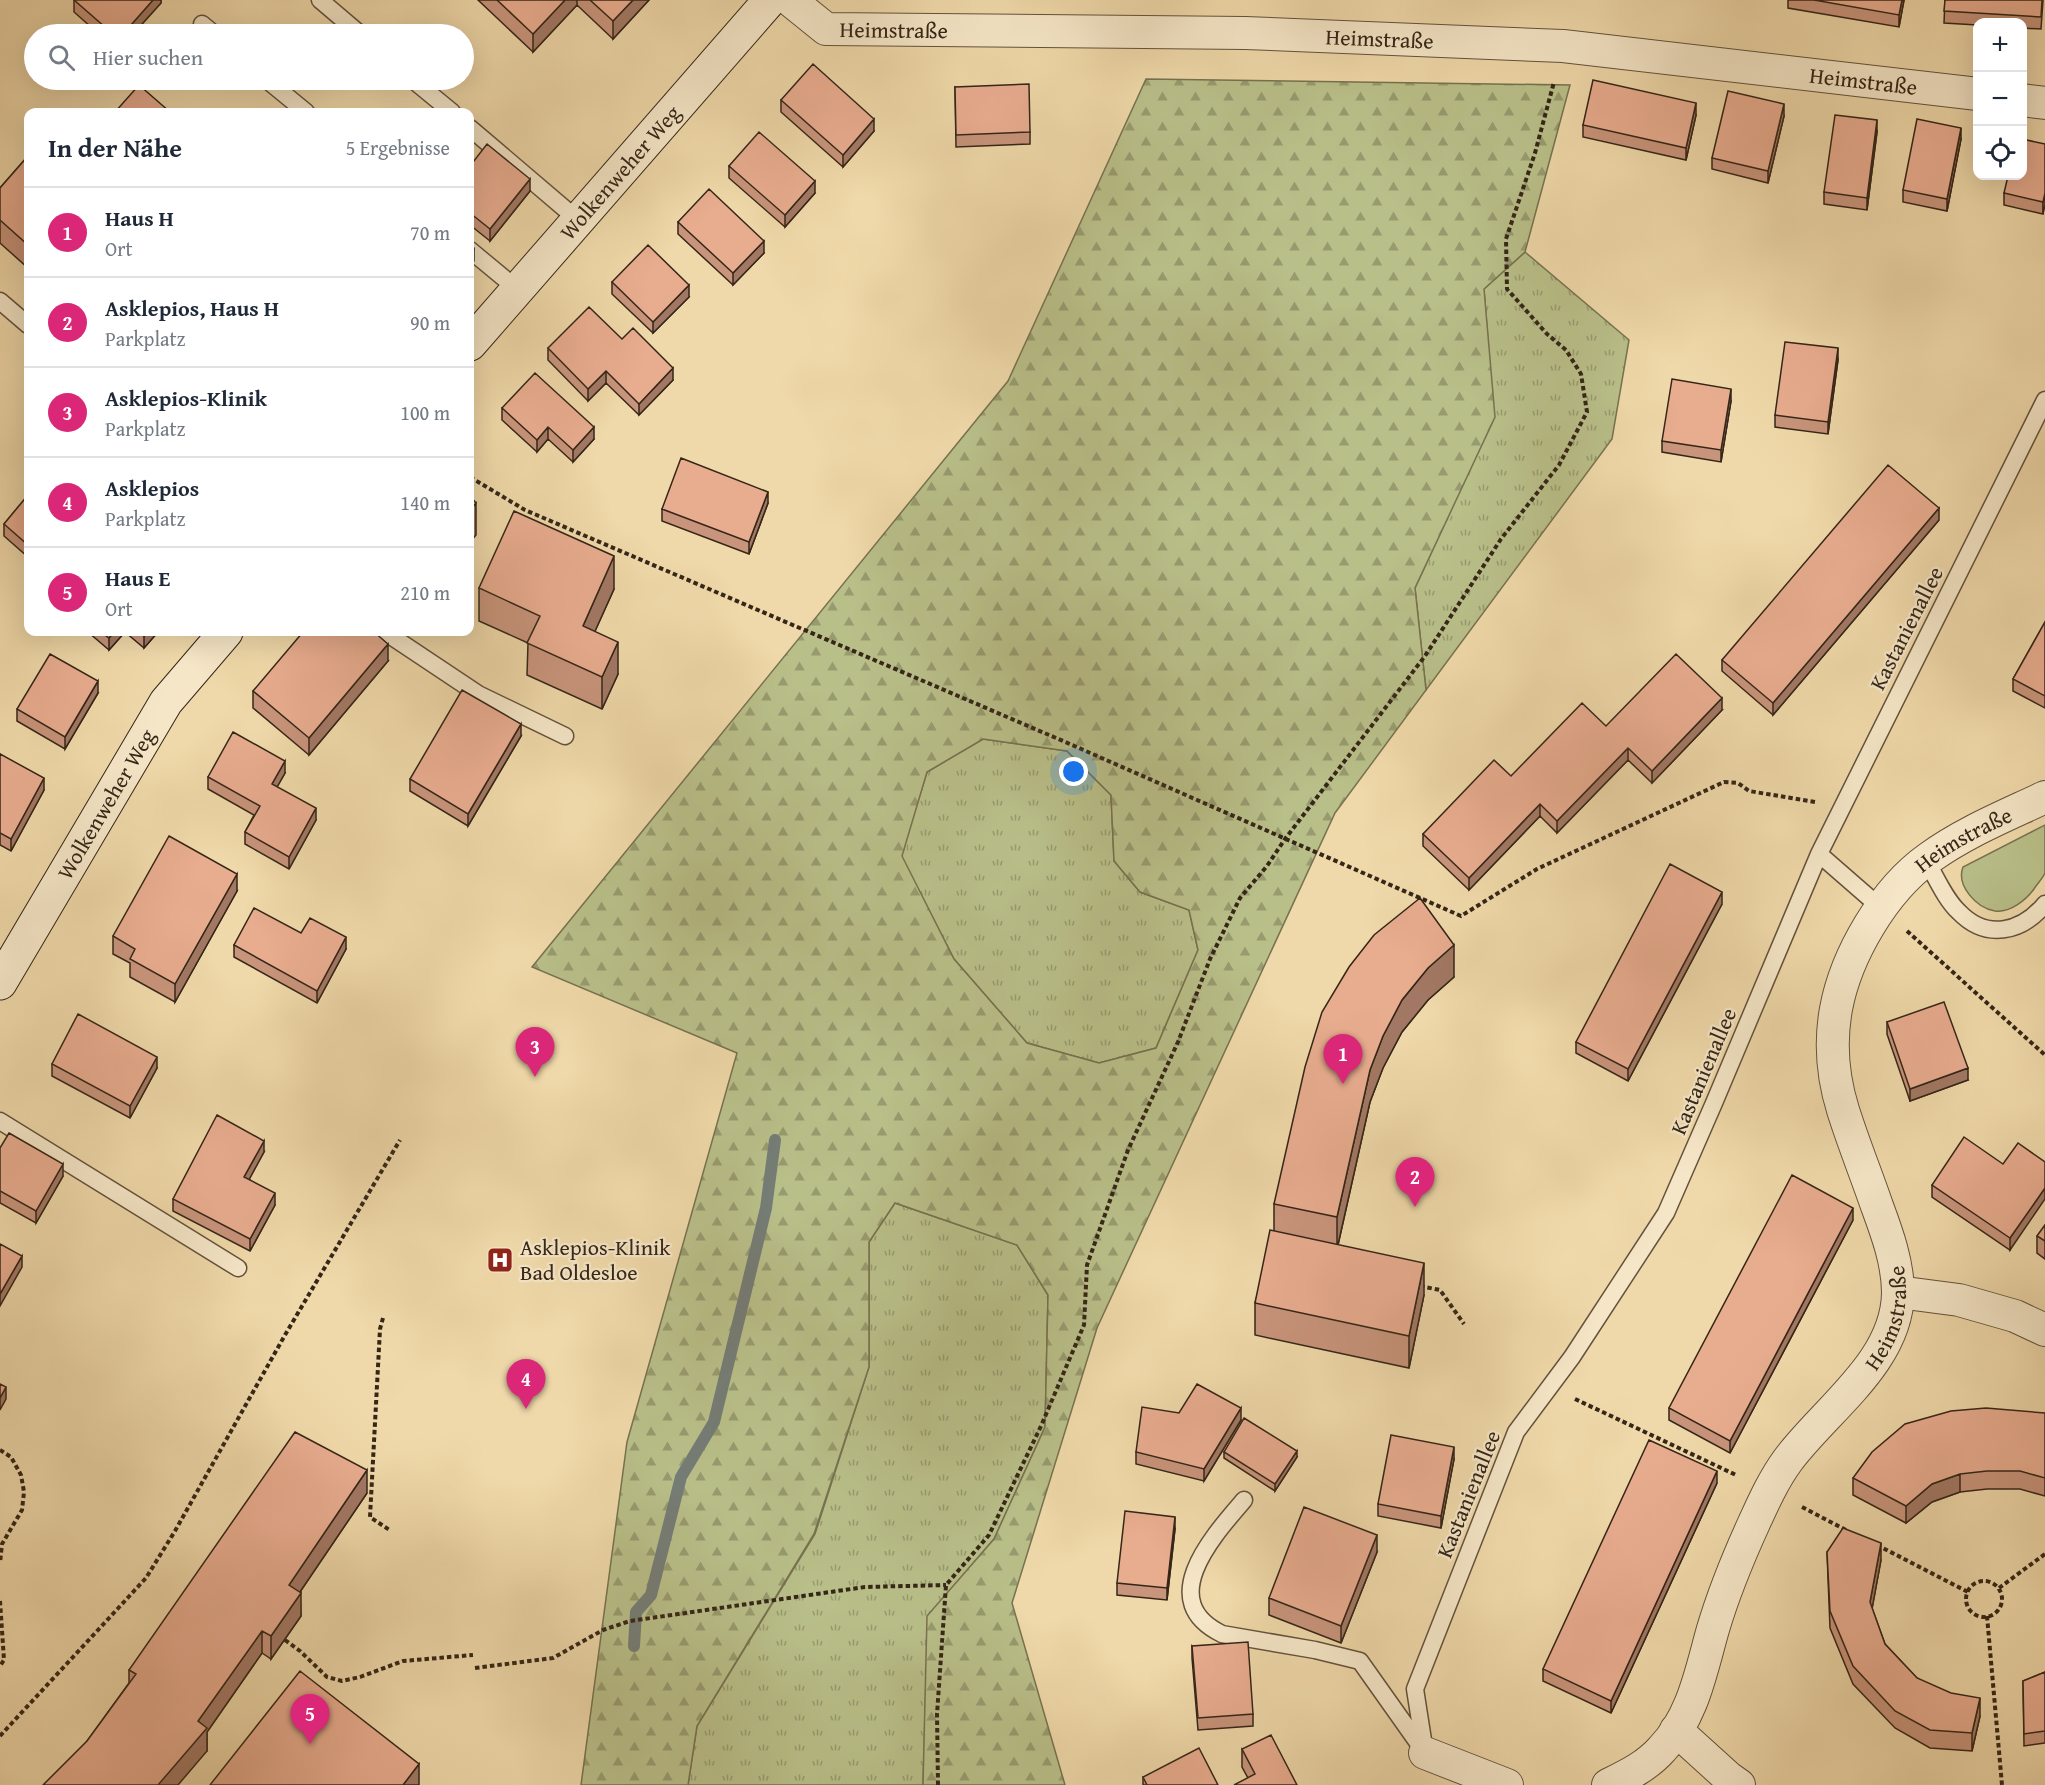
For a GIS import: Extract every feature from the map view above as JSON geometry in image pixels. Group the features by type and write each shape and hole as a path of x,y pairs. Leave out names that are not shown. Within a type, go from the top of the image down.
{"street":[{"name":"Wolkenweher Weg","path":"474,339 770,0"},
{"name":"Heimstraße","path":"790,0 826,29 1245,33 1563,46 1973,94"},
{"path":"2027,100 2045,102"},
{"name":"Wolkenweher Weg","path":"0,983 166,702 223,636"},
{"name":"Heimstraße","path":"1608,1785 1650,1761 1664,1748 1689,1710 1727,1585 1769,1491 1786,1462 1860,1380 1877,1357 1888,1336 1895,1315 1898,1292 1890,1244 1842,1107 1833,1057 1836,1008 1852,959 1881,908 1926,860 1973,830 2045,797"},
{"path":"1898,1292 1959,1300 2014,1316 2045,1330"},
{"path":"1676,1730 1739,1785"},
{"path":"1425,1753 1507,1785"}],"lane":[{"path":"320,0 348,24"},
{"path":"279,90 301,108"},
{"path":"425,90 447,108"},
{"path":"474,131 578,220"},
{"path":"474,253 518,289"},
{"path":"0,301 24,322"},
{"name":"Kastanienallee","path":"1425,1753 1415,1689 1516,1432 1572,1357 1666,1213 1819,854 2045,400"},
{"path":"391,636 478,694 565,736"},
{"path":"1819,854 1881,908"},
{"path":"1926,860 1958,912 1977,926 2000,931 2023,923 2045,904"},
{"path":"0,1121 238,1268"},
{"path":"1244,1500 1214,1537 1203,1554 1190,1583 1193,1608 1200,1619 1210,1629 1222,1634 1315,1650 1360,1661 1425,1753"}],"path":[{"path":"938,1785 937,1714 946,1585 989,1535 1041,1426 1084,1325 1087,1265 1128,1150 1178,1042 1210,959 1240,898 1267,866 1284,839 1425,656 1501,539 1558,465 1587,412 1581,374 1566,351 1547,334 1507,288 1506,239 1535,153 1563,46"},
{"path":"474,479 525,510 1052,736 1461,916 1537,869 1724,782 1738,783 1749,791 1842,806"},
{"path":"1881,908 2045,1055"},
{"path":"0,1736 146,1578 400,1140"},
{"path":"1417,1285 1440,1290 1464,1324"},
{"path":"383,1318 380,1329 370,1517 391,1531"},
{"path":"0,1450 11,1457 21,1475 24,1492 22,1510 2,1544 0,1563"},
{"path":"1999,1588 2045,1554"},
{"path":"1989,1581 1999,1588 2002,1594 2001,1606 1992,1615 1975,1614 1970,1609 1967,1604 1968,1592 1976,1583 1989,1581"},
{"path":"475,1668 553,1658 603,1630 630,1621 865,1587 946,1585"},
{"path":"0,1601 4,1660 0,1666"},
{"path":"1986,1616 2002,1785"},
{"path":"285,1640 327,1677 342,1681 360,1677 403,1661 473,1655"}],"green space":[{"path":"1146,79 1570,85 1525,252 1484,289 1495,417 1415,588 1426,690 1335,813 1097,1328 1012,1603 1065,1785 923,1785 927,1616 994,1539 1045,1427 1048,1295 1017,1245 895,1203 869,1242 869,1367 814,1534 697,1726 688,1785 581,1785 627,1442 737,1053 532,967 1008,381","holes":["983,739 1067,751 1111,795 1114,861 1140,892 1189,910 1198,950 1156,1048 1099,1063 1027,1043 954,959 902,856 927,772"]},
{"path":"1525,252 1629,340 1612,439 1426,690 1415,588 1494,417 1484,289"},
{"path":"983,739 1067,751 1111,795 1114,861 1140,892 1189,910 1198,950 1156,1048 1099,1063 1027,1043 954,959 901,856 927,772"},
{"path":"2045,825 2045,873 2031,893 2017,905 2001,911 1988,909 1969,895 1962,881 1963,867"},
{"path":"895,1203 1017,1245 1048,1295 1045,1427 994,1539 928,1616 923,1785 688,1785 697,1726 815,1534 869,1367 869,1242"}],"building":[{"path":"74,0 153,0 132,24 102,24"},
{"path":"497,0 565,0 533,34"},
{"path":"590,0 633,0 613,21"},
{"path":"1814,0 1902,0 1899,15"},
{"path":"1945,0 2042,0 2041,17 1944,11"},
{"path":"813,64 874,119 843,155 781,100"},
{"path":"1593,80 1696,103 1686,148 1583,125"},
{"path":"1029,84 1030,132 956,135 955,87"},
{"path":"135,90 145,90 165,108 119,108"},
{"path":"1728,91 1784,104 1768,171 1712,158"},
{"path":"1835,115 1877,120 1867,198 1824,192"},
{"path":"1917,119 1961,128 1947,199 1903,190"},
{"path":"759,132 815,181 785,215 729,166"},
{"path":"2027,140 2045,144 2043,202 2004,193 2007,180 2027,180"},
{"path":"487,144 530,179 490,229 474,216 474,161"},
{"path":"24,161 24,241 0,220 0,188"},
{"path":"709,189 764,241 733,273 678,222"},
{"path":"648,245 689,285 653,322 612,282"},
{"path":"589,307 622,339 633,328 673,368 639,404 606,371 588,389 548,348"},
{"path":"1785,342 1838,348 1828,422 1775,415"},
{"path":"535,373 594,427 573,450 548,427 537,440 502,408"},
{"path":"1672,379 1731,389 1721,450 1662,441"},
{"path":"681,458 768,492 749,542 662,509"},
{"path":"1888,465 1939,508 1773,703 1722,660"},
{"path":"24,500 24,542 4,524"},
{"path":"514,511 614,556 583,626 618,642 602,677 527,643 540,616 479,588"},
{"path":"2045,622 2045,696 2013,679"},
{"path":"300,636 379,636 388,644 309,738 253,691"},
{"path":"50,654 98,681 65,737 17,709"},
{"path":"1676,654 1722,698 1652,771 1628,748 1557,821 1540,804 1469,878 1423,834 1494,760 1511,776 1582,703 1606,726"},
{"path":"462,690 521,724 468,814 410,779"},
{"path":"233,732 285,761 272,784 316,808 289,857 245,832 260,806 208,777"},
{"path":"0,754 44,778 11,839 0,833"},
{"path":"169,836 237,874 175,984 130,959 135,949 113,936"},
{"path":"1670,864 1722,892 1628,1069 1576,1042"},
{"path":"1420,898 1454,945 1428,968 1402,1000 1383,1036 1370,1070 1337,1217 1274,1204 1305,1067 1322,1012 1349,967 1374,935"},
{"path":"254,908 301,933 310,918 346,937 317,991 234,945"},
{"path":"1944,1002 1968,1068 1910,1089 1887,1022"},
{"path":"78,1014 157,1057 130,1106 52,1064"},
{"path":"217,1115 264,1141 244,1177 275,1193 250,1239 173,1199"},
{"path":"9,1133 63,1164 36,1211 0,1191 0,1148"},
{"path":"1964,1137 2003,1164 2018,1143 2045,1162 2045,1188 2010,1238 1932,1185"},
{"path":"1792,1175 1853,1208 1730,1441 1669,1408"},
{"path":"2045,1225 2045,1241 2037,1236"},
{"path":"1270,1230 1424,1263 1409,1336 1255,1303"},
{"path":"0,1244 22,1256 0,1294"},
{"path":"0,1384 6,1387 0,1398"},
{"path":"1197,1384 1241,1408 1204,1469 1136,1452 1142,1407 1179,1413"},
{"path":"1986,1408 2045,1413 2045,1478 2020,1471 1960,1474 1932,1484 1906,1506 1853,1478 1872,1452 1905,1424 1951,1411"},
{"path":"1244,1418 1297,1451 1275,1484 1224,1452"},
{"path":"295,1432 367,1470 289,1585 301,1593 271,1636 262,1631 198,1721 207,1728 158,1785 43,1785 87,1741 136,1674 129,1670"},
{"path":"1391,1435 1454,1447 1441,1516 1378,1504"},
{"path":"1649,1440 1717,1471 1611,1701 1543,1669"},
{"path":"1304,1507 1377,1535 1341,1626 1269,1598"},
{"path":"1125,1511 1175,1517 1167,1588 1117,1583"},
{"path":"1843,1528 1881,1543 1870,1602 1885,1644 1917,1678 1951,1693 1980,1698 1972,1733 1930,1730 1895,1711 1853,1666 1830,1611 1827,1552"},
{"path":"1248,1642 1253,1714 1198,1718 1192,1646"},
{"path":"300,1671 419,1764 403,1785 210,1785"},
{"path":"2045,1672 2045,1731 2024,1734 2023,1681"},
{"path":"1271,1735 1297,1785 1234,1785 1255,1774 1242,1749"},
{"path":"1199,1748 1218,1785 1147,1785 1143,1777"}],"waterway":[{"path":"634,1646 636,1612 651,1595 681,1477 714,1422 766,1208 775,1140"}],"place":[{"name":"Asklepios-Klinik","path":"535,1077"},
{"name":"Haus H","path":"1343,1084"},
{"name":"Asklepios, Haus H","path":"1415,1207"},
{"name":"Asklepios-Klinik Bad Oldesloe","path":"500,1260"},
{"name":"Asklepios","path":"526,1409"},
{"name":"Haus E","path":"310,1744"}]}
